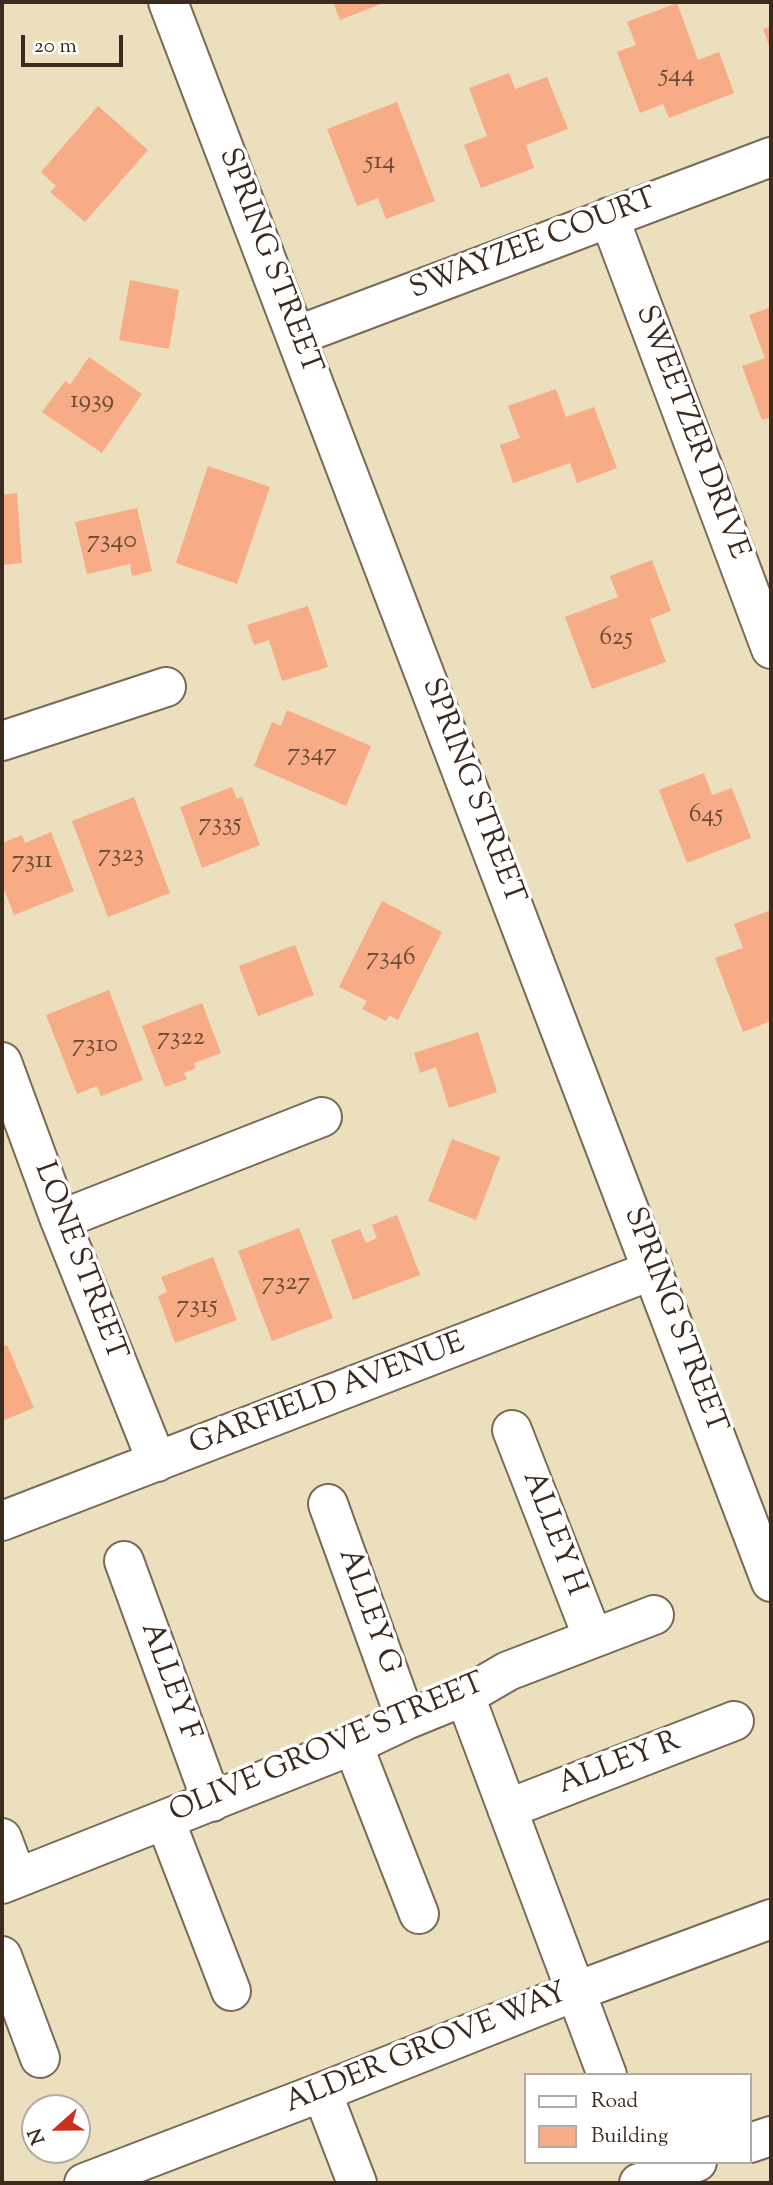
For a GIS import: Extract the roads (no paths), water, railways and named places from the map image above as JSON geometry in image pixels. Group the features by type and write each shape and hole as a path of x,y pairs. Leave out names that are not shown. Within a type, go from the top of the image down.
{"street":[{"name":"SPRING STREET","path":"168,2 771,1583"},
{"name":"SWAYZEE COURT","path":"296,335 771,157"},
{"name":"SWEETZER DRIVE","path":"609,217 771,649"},
{"path":"2,741 166,687"},
{"name":"LONE STREET","path":"2,1062 60,1220 157,1462"},
{"path":"60,1220 322,1117"},
{"name":"GARFIELD AVENUE","path":"2,1521 653,1270"},
{"name":"ALLEY H","path":"512,1430 593,1639"},
{"name":"ALLEY G","path":"328,1504 406,1720"},
{"name":"ALLEY F","path":"124,1561 212,1802"},
{"name":"OLIVE GROVE STREET","path":"9,1881 353,1745 465,1696 508,1671 654,1615"},
{"path":"465,1696 606,2073"},
{"name":"ALLEY R","path":"506,1808 734,1721"},
{"path":"353,1745 419,1914"},
{"path":"165,1821 231,1991"},
{"path":"2,1838 9,1881"},
{"name":"ALDER GROVE WAY","path":"84,2183 574,1992 771,1919"},
{"path":"2,1956 40,2059"},
{"path":"322,2092 357,2183"},
{"path":"752,2142 771,2136"},
{"path":"645,2177 690,2164"}]}
